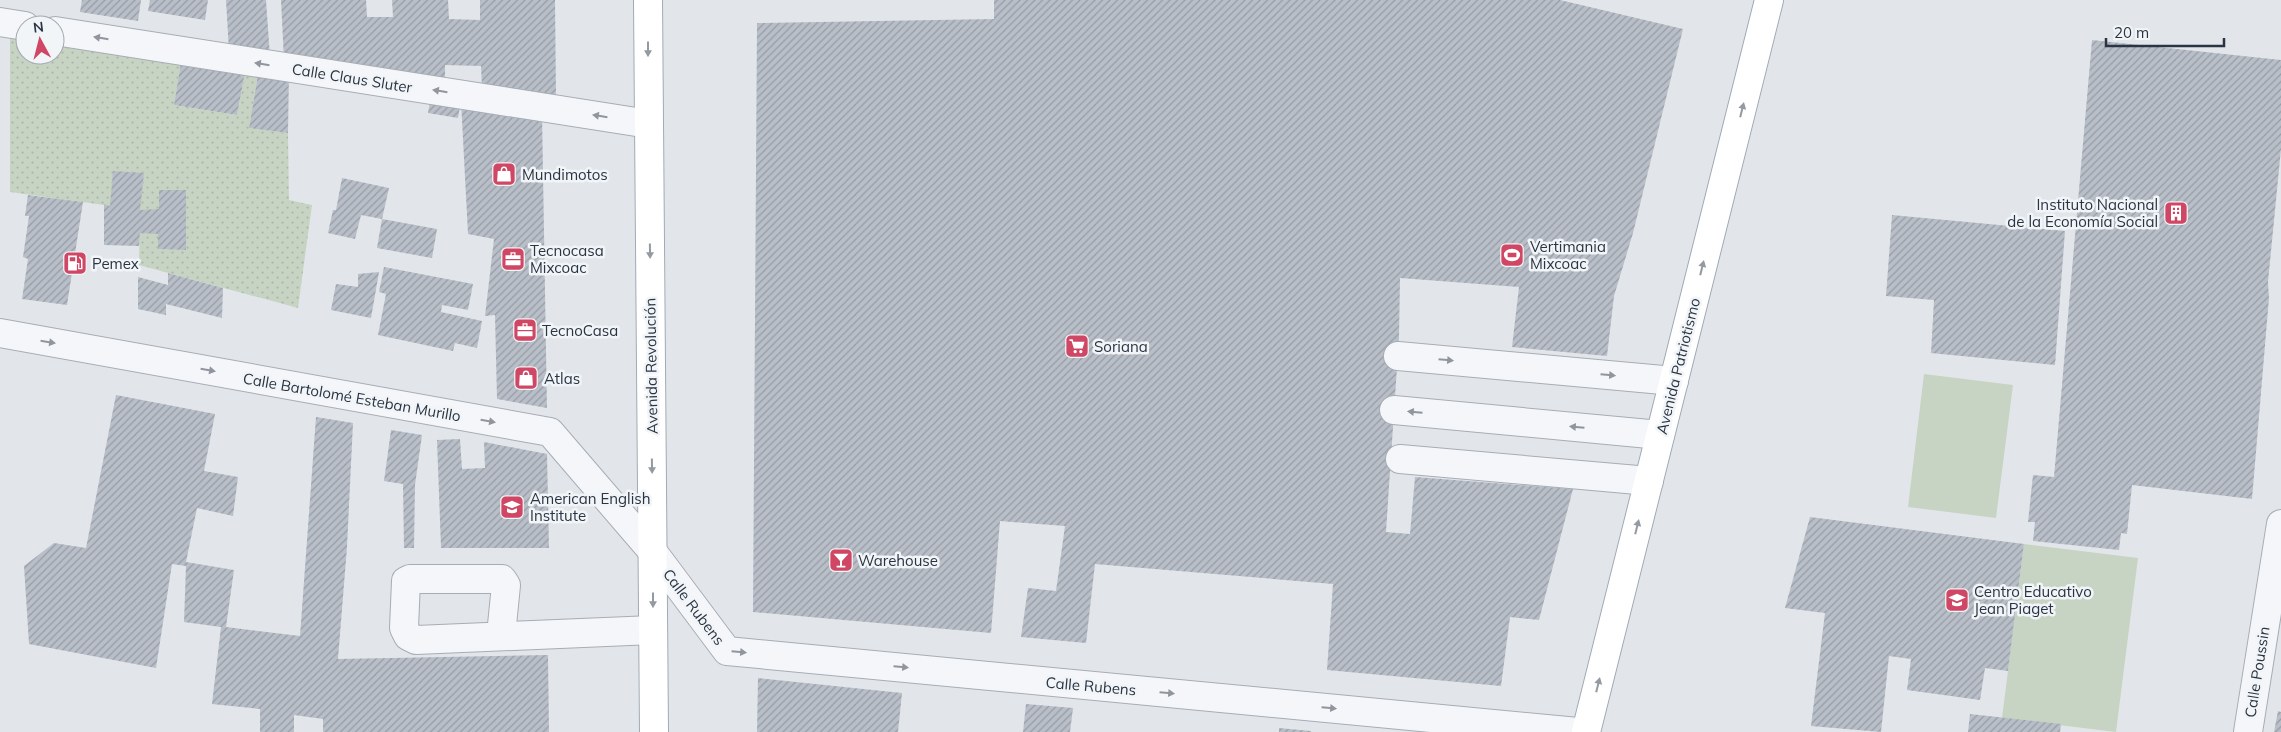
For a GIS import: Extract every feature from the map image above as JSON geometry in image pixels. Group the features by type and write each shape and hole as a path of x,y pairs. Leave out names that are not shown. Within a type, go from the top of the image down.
{"main road":[{"name":"Avenida Revolución","path":"648,0 654,732"},
{"name":"Avenida Patriotismo","path":"1586,732 1769,0"}],"street":[{"path":"0,22 15,24"},
{"name":"Calle Claus Sluter","path":"65,33 649,124"},
{"name":"Calle Bartolomé Esteban Murillo","path":"0,333 550,432 653,552"},
{"path":"1398,356 1674,381"},
{"path":"1394,410 1660,435"},
{"path":"1400,459 1649,481"},
{"name":"Calle Poussin","path":"2248,732 2281,524"},
{"name":"Calle Rubens","path":"653,552 727,651 1578,732"},
{"path":"501,635 653,630"}],"green space":[{"path":"10,30 15,31 15,65 65,65 65,38 182,56 174,105 237,115 246,67 259,69 249,128 288,133 289,200 312,205 298,308 139,265 140,210 10,192"},
{"path":"1924,374 2013,385 1996,518 1908,507"},
{"path":"2024,544 2138,558 2116,732 2002,718"}],"building":[{"path":"82,0 141,0 138,21 80,12"},
{"path":"150,0 208,0 205,20 148,11"},
{"path":"226,0 266,0 270,57 229,51"},
{"path":"281,0 366,0 367,17 393,17 392,0 448,0 449,19 480,20 480,0 555,0 556,99 482,87 481,66 445,65 445,84 284,60"},
{"name":"Soriana","path":"994,0 1560,0 1683,29 1633,233 1614,296 1607,356 1512,347 1519,287 1400,278 1399,337 1386,532 1410,534 1415,477 1573,489 1539,620 1510,617 1501,686 1327,670 1333,584 1095,564 1086,643 1021,637 1028,588 1056,591 1065,526 1000,521 991,633 753,612 757,23 994,19"},
{"path":"2092,40 2281,60 2281,149 2268,282 2269,298 2252,499 2132,485 2127,534 2121,533 2119,550 2033,541 2035,522 2028,522 2033,475 2054,477"},
{"path":"182,56 246,67 237,115 174,105"},
{"path":"259,69 289,73 288,133 249,128"},
{"path":"431,96 461,101 458,118 428,113"},
{"path":"461,101 542,114 547,408 497,399 495,315 485,316 494,239 468,234"},
{"path":"113,171 144,173 140,210 159,209 159,190 186,190 186,250 158,249 158,234 140,233 139,246 104,245 104,204 110,206"},
{"path":"342,178 389,188 382,219 361,215 355,239 328,233 333,210 336,210"},
{"path":"28,195 83,202 67,305 22,299 28,259 23,257 29,216 25,216"},
{"path":"1892,215 2065,231 2055,365 1931,353 1934,300 1886,296"},
{"path":"382,219 437,229 432,258 377,248"},
{"path":"384,267 473,284 468,310 442,305 441,312 482,321 477,348 455,343 453,351 378,335 386,294 379,292"},
{"path":"379,272 371,318 331,310 336,284 358,287 358,274"},
{"path":"168,273 223,288 222,318 166,304 166,315 138,309 138,277 168,285"},
{"path":"116,395 215,414 204,471 238,477 233,516 197,508 186,562 234,570 226,627 300,636 316,417 353,423 347,547 338,659 548,655 549,732 323,732 323,719 294,715 294,732 260,732 260,709 212,704 221,627 184,622 186,566 172,564 156,668 29,644 24,566 54,543 86,548"},
{"path":"391,430 422,435 415,485 414,548 404,548 403,484 384,481"},
{"path":"460,439 462,469 485,468 484,442 547,454 549,548 441,548 437,440"},
{"path":"1810,517 2024,544 2008,671 1985,668 1980,700 1907,690 1911,659 1889,656 1881,732 1811,726 1825,613 1785,608"},
{"path":"758,678 902,693 898,732 757,732"},
{"path":"1026,704 1073,708 1070,732 1023,732"},
{"path":"2278,711 2281,712 2281,732 2274,732"},
{"path":"1970,714 2061,724 2060,732 1968,732"},
{"path":"1279,728 1311,731 1311,732 1279,732"}],"place":[{"name":"Mundimotos","path":"504,174"},
{"name":"Instituto Nacional de la Economía Social","path":"2176,213"},
{"name":"Vertimania Mixcoac","path":"1512,255"},
{"name":"Tecnocasa Mixcoac","path":"513,259"},
{"name":"Pemex","path":"75,263"},
{"name":"TecnoCasa","path":"525,330"},
{"name":"Soriana","path":"1077,346"},
{"name":"Atlas","path":"526,378"},
{"name":"American English Institute","path":"512,507"},
{"name":"Warehouse","path":"841,560"},
{"name":"Centro Educativo Jean Piaget","path":"1957,600"}]}
